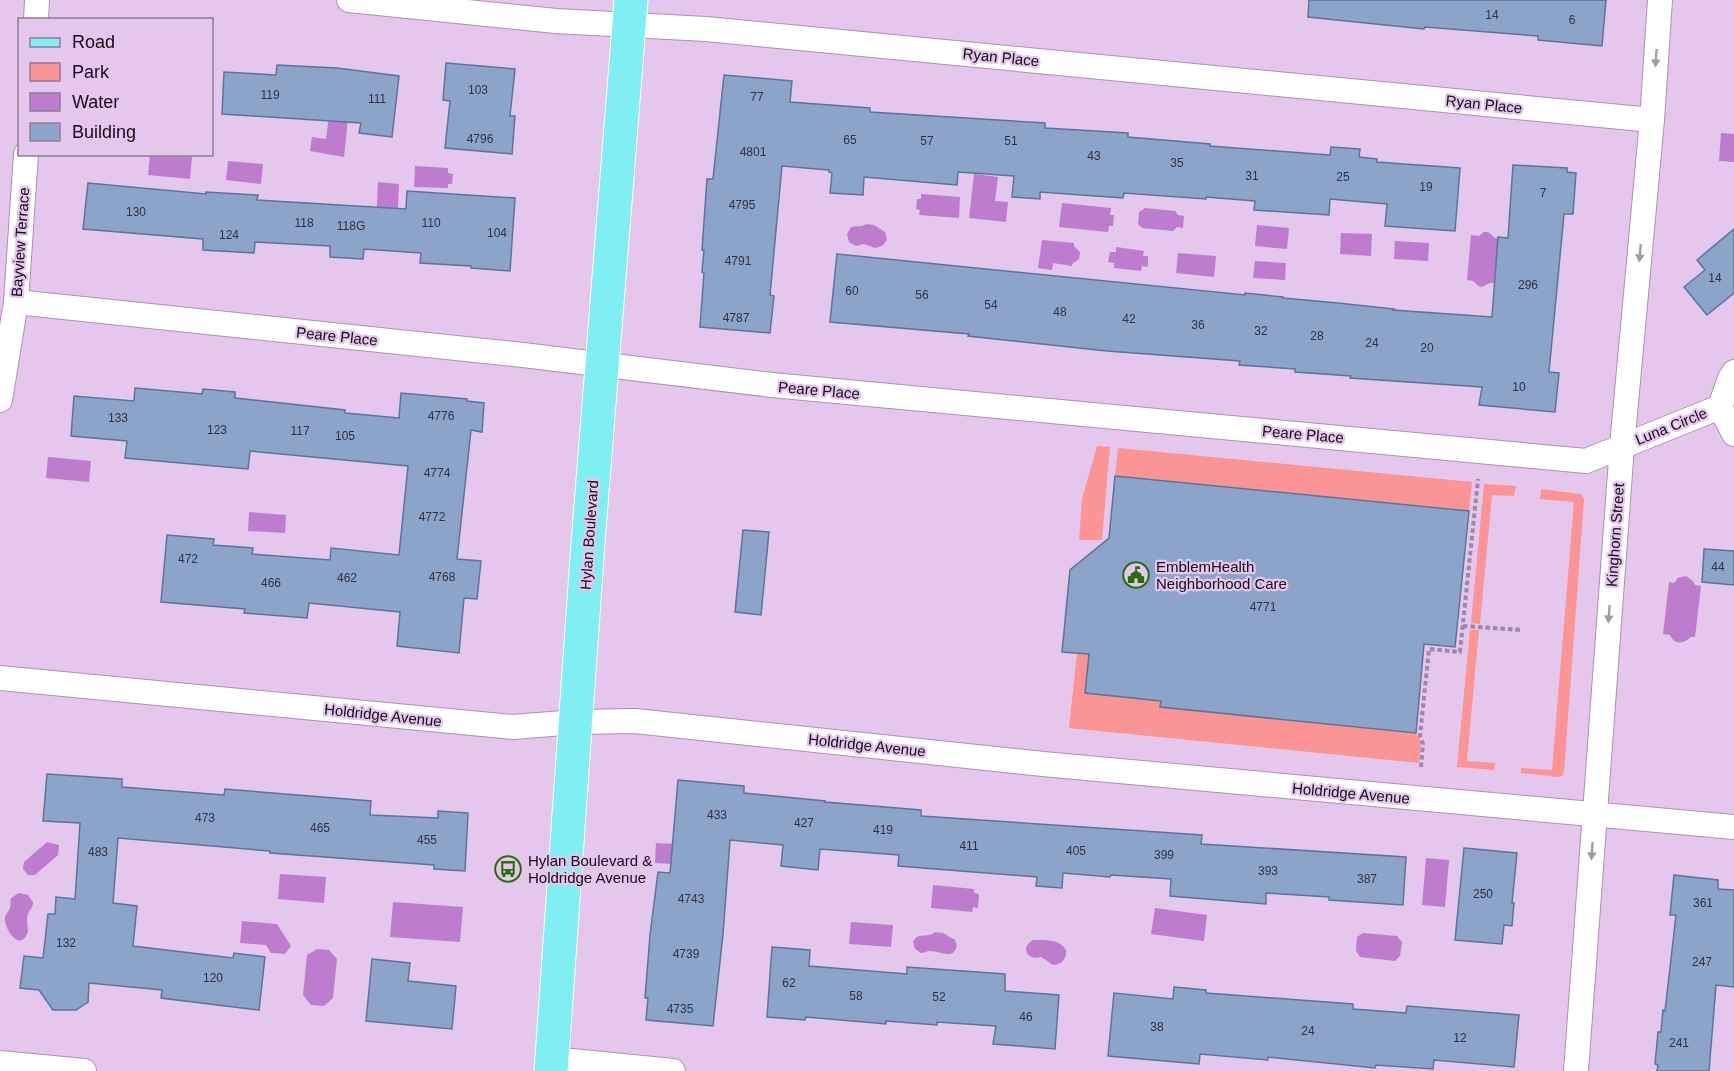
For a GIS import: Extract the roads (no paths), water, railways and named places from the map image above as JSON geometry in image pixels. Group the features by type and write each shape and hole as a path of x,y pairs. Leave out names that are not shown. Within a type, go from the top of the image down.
{"main road":[{"name":"Hylan Boulevard","path":"551,1065 588,543 630,13"}],"street":[{"path":"36,18 37,0"},
{"name":"Ryan Place","path":"349,0 556,21 630,13 718,30 1652,120"},
{"name":"Kinghorn Street","path":"1576,1071 1597,760 1622,446 1652,120 1660,0"},
{"name":"Bayview Terrace","path":"0,400 16,302 26,156"},
{"name":"Peare Place","path":"16,302 523,355 772,385 1586,461 1622,446"},
{"name":"Luna Circle","path":"1734,372 1720,407 1734,434"},
{"name":"Luna Circle","path":"1622,446 1720,407"},
{"name":"Holdridge Avenue","path":"0,678 513,727 576,722 634,721 1043,764 1734,827"},
{"path":"0,1063 84,1071"},
{"path":"551,1065 673,1071"}],"water":[{"path":"329,116 348,119 344,157 310,151 312,137 326,139"},
{"path":"1721,133 1734,134 1734,162 1719,161"},
{"path":"150,156 192,157 190,179 148,175"},
{"path":"228,161 263,164 261,184 226,180"},
{"path":"415,166 448,168 448,173 453,174 452,184 448,184 448,188 414,187"},
{"path":"974,174 998,177 995,201 1008,202 1006,222 969,218"},
{"path":"378,182 399,184 397,228 376,226"},
{"path":"921,194 960,197 959,218 919,215 920,210 916,209 917,199 921,199"},
{"path":"1062,203 1111,208 1110,215 1114,215 1113,226 1109,226 1108,232 1059,227"},
{"path":"1145,208 1175,211 1178,215 1184,216 1183,228 1177,227 1173,231 1142,228 1138,224 1139,212"},
{"path":"874,225 885,232 887,240 882,246 875,248 864,244 856,246 849,242 847,234 851,227"},
{"path":"1257,225 1289,228 1287,249 1255,246"},
{"path":"1484,232 1499,238 1494,283 1480,287 1473,281 1467,280 1471,235 1479,236"},
{"path":"1341,233 1372,234 1371,256 1340,254"},
{"path":"1042,240 1074,243 1080,252 1079,259 1072,266 1053,263 1052,270 1038,268"},
{"path":"1395,241 1429,243 1428,261 1394,259"},
{"path":"1116,247 1144,251 1143,256 1148,256 1148,267 1142,266 1141,271 1114,268 1114,263 1108,262 1110,252 1116,252"},
{"path":"1178,253 1216,256 1214,277 1176,273"},
{"path":"1255,261 1286,263 1285,280 1253,278"},
{"path":"48,457 91,461 89,482 46,478"},
{"path":"249,512 286,515 285,533 248,531"},
{"path":"1686,576 1695,585 1701,586 1695,637 1679,642 1674,641 1670,635 1663,634 1669,582 1674,583 1678,578"},
{"path":"47,842 59,845 58,855 35,875 28,875 23,869 24,862"},
{"path":"656,843 692,845 690,865 655,863"},
{"path":"1426,858 1449,860 1445,907 1422,905"},
{"path":"280,874 326,877 324,903 278,899"},
{"path":"933,885 974,889 974,893 979,894 978,908 973,907 972,912 931,908"},
{"path":"19,893 28,895 33,902 27,916 28,932 21,940 11,935 5,919 11,898"},
{"path":"393,902 463,907 460,942 390,937"},
{"path":"1155,908 1207,915 1204,941 1151,934"},
{"path":"242,921 277,924 291,946 285,954 271,953 266,945 240,943"},
{"path":"851,922 893,925 891,947 849,944"},
{"path":"935,932 943,933 955,940 957,947 953,953 930,951 921,953 915,949 913,942 916,937"},
{"path":"1363,933 1397,936 1402,942 1400,956 1395,961 1360,957 1356,951 1357,937"},
{"path":"1033,940 1060,944 1066,950 1065,958 1053,965 1041,957 1032,957 1026,950"},
{"path":"317,949 329,950 337,959 333,998 324,1006 311,1005 303,995 307,955"}],"place":[{"name":"EmblemHealth Neighborhood Care","path":"1136,575"},
{"name":"Hylan Boulevard & Holdridge Avenue","path":"508,869"}]}
